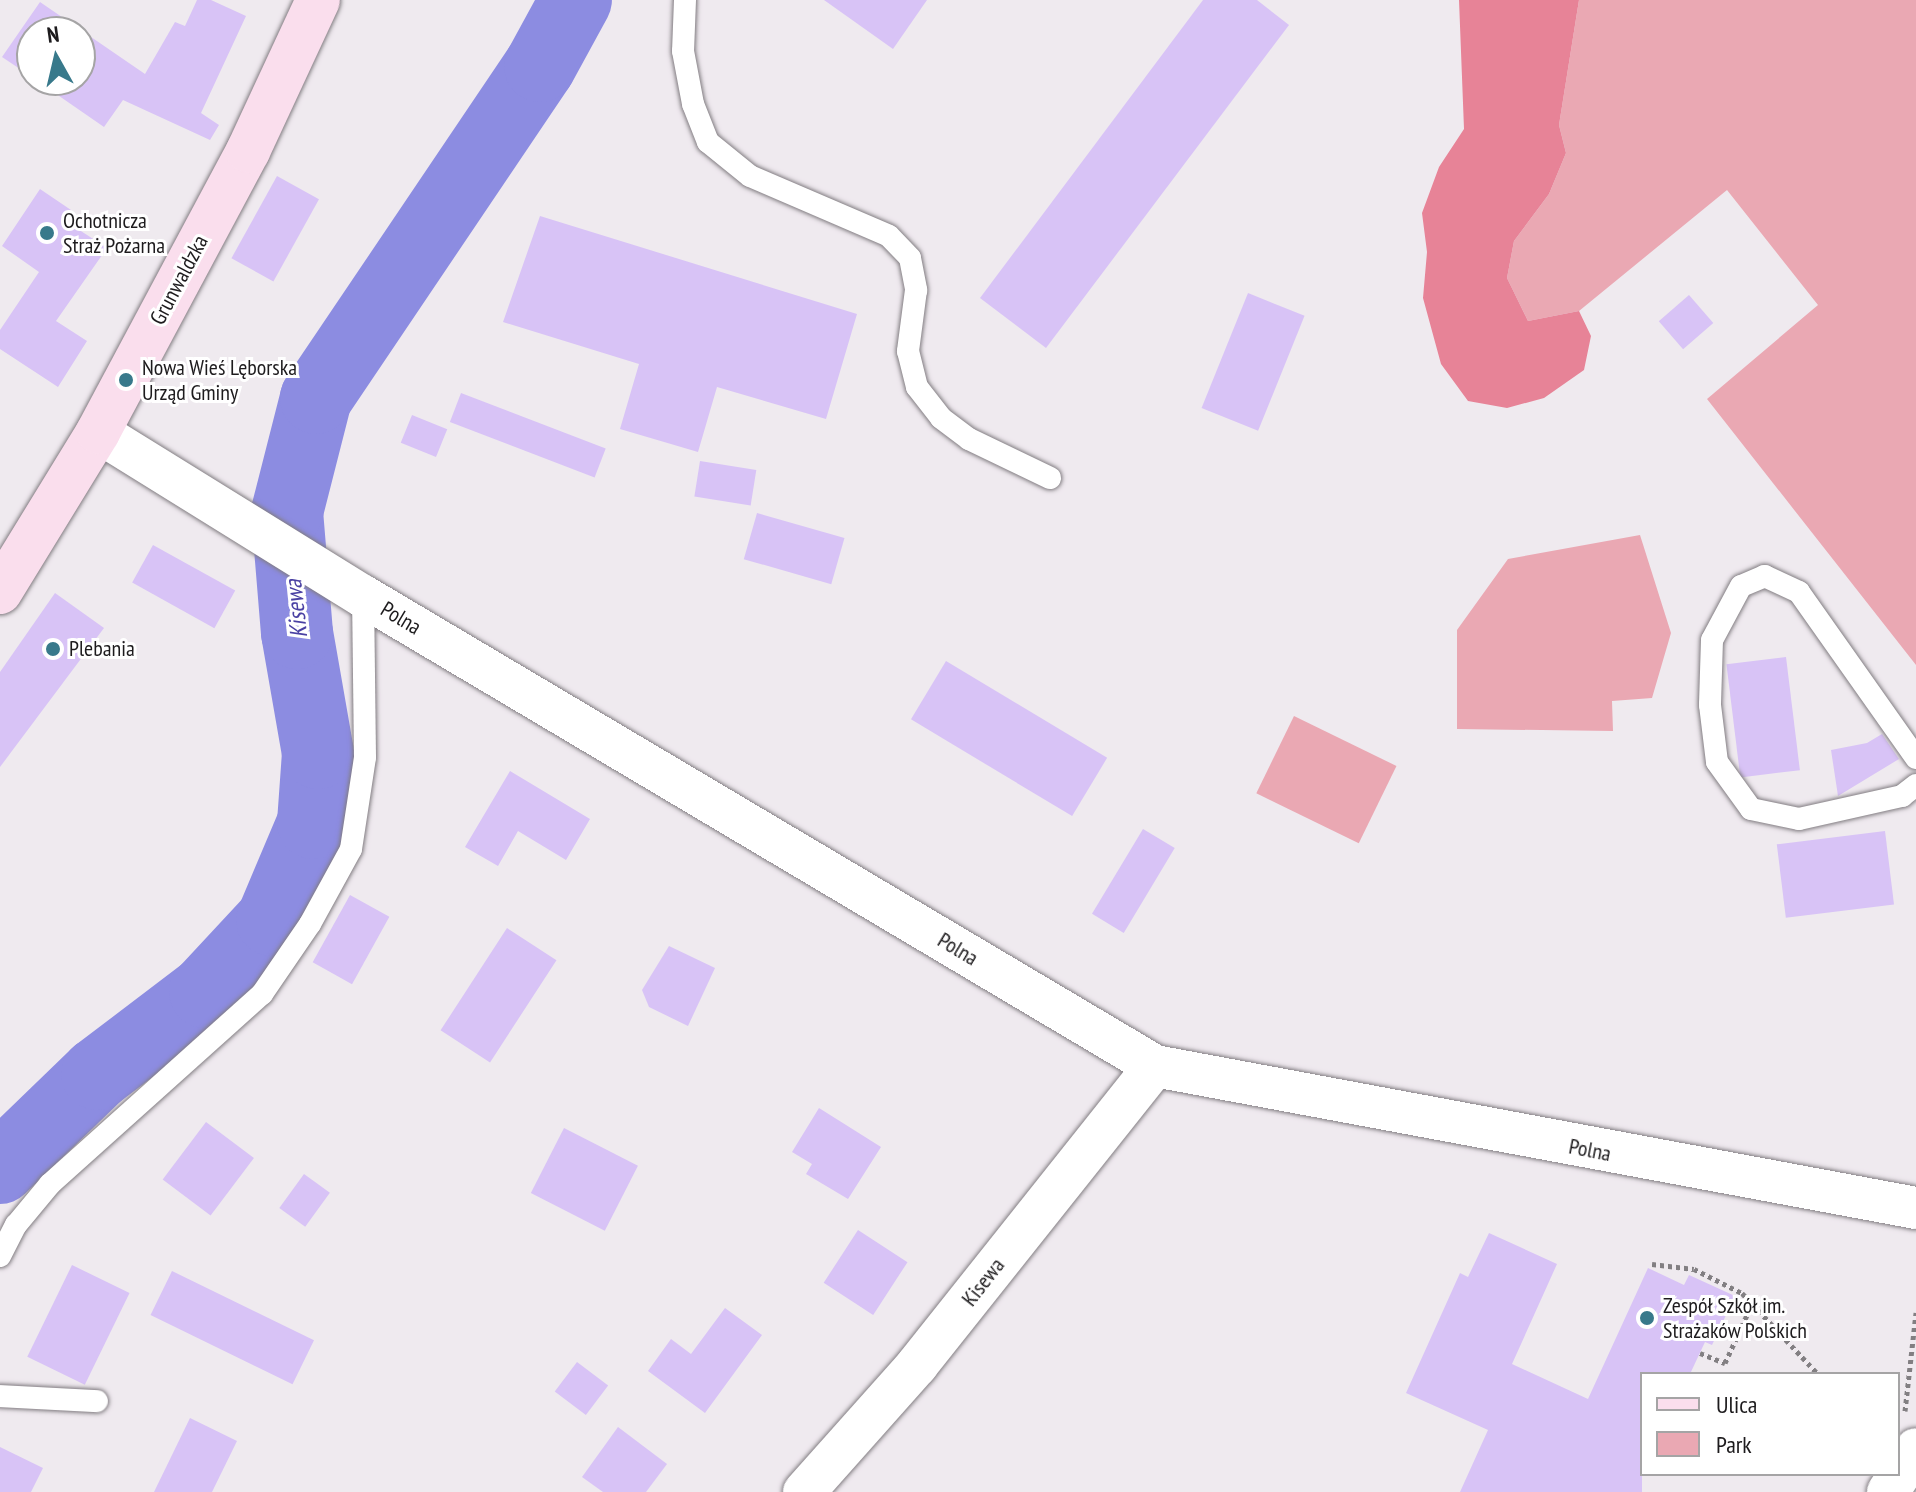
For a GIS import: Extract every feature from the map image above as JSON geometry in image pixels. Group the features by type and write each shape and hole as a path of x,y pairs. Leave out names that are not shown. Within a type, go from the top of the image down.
{"main road":[{"name":"Grunwaldzka","path":"0,592 98,432 248,151 318,0"}],"street":[{"name":"Polna","path":"98,432 363,596 1155,1066 1916,1208"},
{"name":"Kisewa","path":"804,1492 917,1365 1155,1066"}],"lane":[{"path":"685,0 683,51 693,104 708,142 759,181 889,236 910,258 916,290 908,351 917,387 941,418 969,439 1050,478"},
{"path":"1916,758 1799,592 1765,576 1741,586 1712,640 1710,705 1717,762 1751,809 1799,819 1902,796 1916,785"},
{"path":"0,1256 16,1225 50,1184 262,994 310,924 351,849 365,757 363,596"},
{"path":"0,1396 97,1401"}],"path":[{"path":"1652,1264 1694,1269 1742,1293 1816,1372"},
{"path":"1700,1353 1725,1363 1752,1304"},
{"path":"1903,1469 1903,1431 1916,1313"}],"green space":[{"path":"1579,0 1916,0 1916,665 1707,399 1818,305 1727,190 1579,311 1528,321 1507,278 1514,241 1549,194 1566,153 1559,125"},
{"path":"1640,535 1671,633 1652,698 1612,701 1613,731 1457,729 1457,630 1508,559"},
{"path":"1294,716 1396,766 1359,843 1256,793"}],"shaded area":[{"path":"1459,0 1579,0 1559,125 1566,153 1549,194 1514,241 1507,278 1528,321 1579,311 1591,336 1584,370 1544,398 1507,408 1468,401 1441,364 1423,298 1427,252 1422,213 1439,167 1464,129"}],"building":[{"path":"197,0 211,0 246,16 201,113 219,125 210,140 123,100 104,127 59,96 96,96 96,40 145,74 175,22 185,26"},
{"path":"824,0 927,0 893,49"},
{"path":"1203,0 1257,0 1289,25 1046,348 980,298"},
{"path":"40,2 60,16 30,16"},
{"path":"16,37 16,66 2,57"},
{"path":"277,176 319,199 273,281 231,258"},
{"path":"40,189 71,210 64,220 107,248 56,321 87,341 58,387 0,349 0,330 39,272 2,246"},
{"path":"540,216 857,314 826,419 717,387 698,452 620,429 639,364 503,322"},
{"path":"1248,293 1305,316 1258,431 1202,408"},
{"path":"1689,295 1713,323 1683,349 1659,321"},
{"path":"461,393 606,449 595,477 450,422"},
{"path":"412,415 447,429 436,457 401,443"},
{"path":"700,461 756,470 751,505 694,497"},
{"path":"757,513 844,538 831,584 744,559"},
{"path":"153,545 235,591 214,628 132,583"},
{"name":"Plebania","path":"55,593 104,628 0,767 0,672"},
{"path":"1786,657 1800,770 1740,777 1726,664"},
{"path":"946,661 1107,758 1072,816 911,719"},
{"path":"1882,734 1899,759 1838,796 1831,750 1867,743"},
{"path":"510,771 590,819 566,860 518,831 498,866 465,847"},
{"path":"1143,829 1175,848 1124,933 1092,914"},
{"path":"1885,831 1894,904 1786,918 1777,844"},
{"path":"350,895 389,917 352,984 313,962"},
{"path":"507,928 556,960 490,1062 441,1030"},
{"path":"669,946 715,968 688,1026 649,1007 642,990"},
{"path":"819,1108 881,1147 848,1199 806,1174 812,1164 792,1152"},
{"path":"206,1122 254,1158 211,1216 163,1180"},
{"path":"564,1128 638,1166 605,1231 531,1193"},
{"path":"304,1174 330,1193 305,1227 279,1208"},
{"path":"858,1230 907,1262 873,1315 824,1283"},
{"name":"Zespół Szkół im. Strażaków Polskich","path":"1489,1233 1557,1264 1512,1364 1588,1399 1648,1268 1684,1285 1689,1275 1735,1296 1712,1345 1705,1342 1691,1372 1640,1372 1642,1492 1460,1492 1488,1430 1406,1393 1460,1273 1468,1277"},
{"path":"72,1265 130,1293 85,1385 27,1357"},
{"path":"172,1271 314,1340 293,1384 151,1315"},
{"path":"725,1308 762,1335 705,1413 648,1371 671,1339 691,1354"},
{"path":"577,1362 608,1385 586,1415 555,1392"},
{"path":"190,1418 237,1441 212,1492 154,1492"},
{"path":"618,1427 667,1464 646,1492 603,1492 582,1477"},
{"path":"0,1447 43,1468 31,1492 0,1492"}],"waterway":[{"name":"Kisewa","path":"0,1168 97,1074 205,992 272,920 313,823 318,753 297,633 287,512 316,398 540,66 576,0"}],"place":[{"name":"Ochotnicza Straż Pożarna","path":"47,233"},
{"name":"Nowa Wieś Lęborska Urząd Gminy","path":"126,380"},
{"name":"Plebania","path":"53,649"},
{"name":"Zespół Szkół im. Strażaków Polskich","path":"1647,1318"}]}
